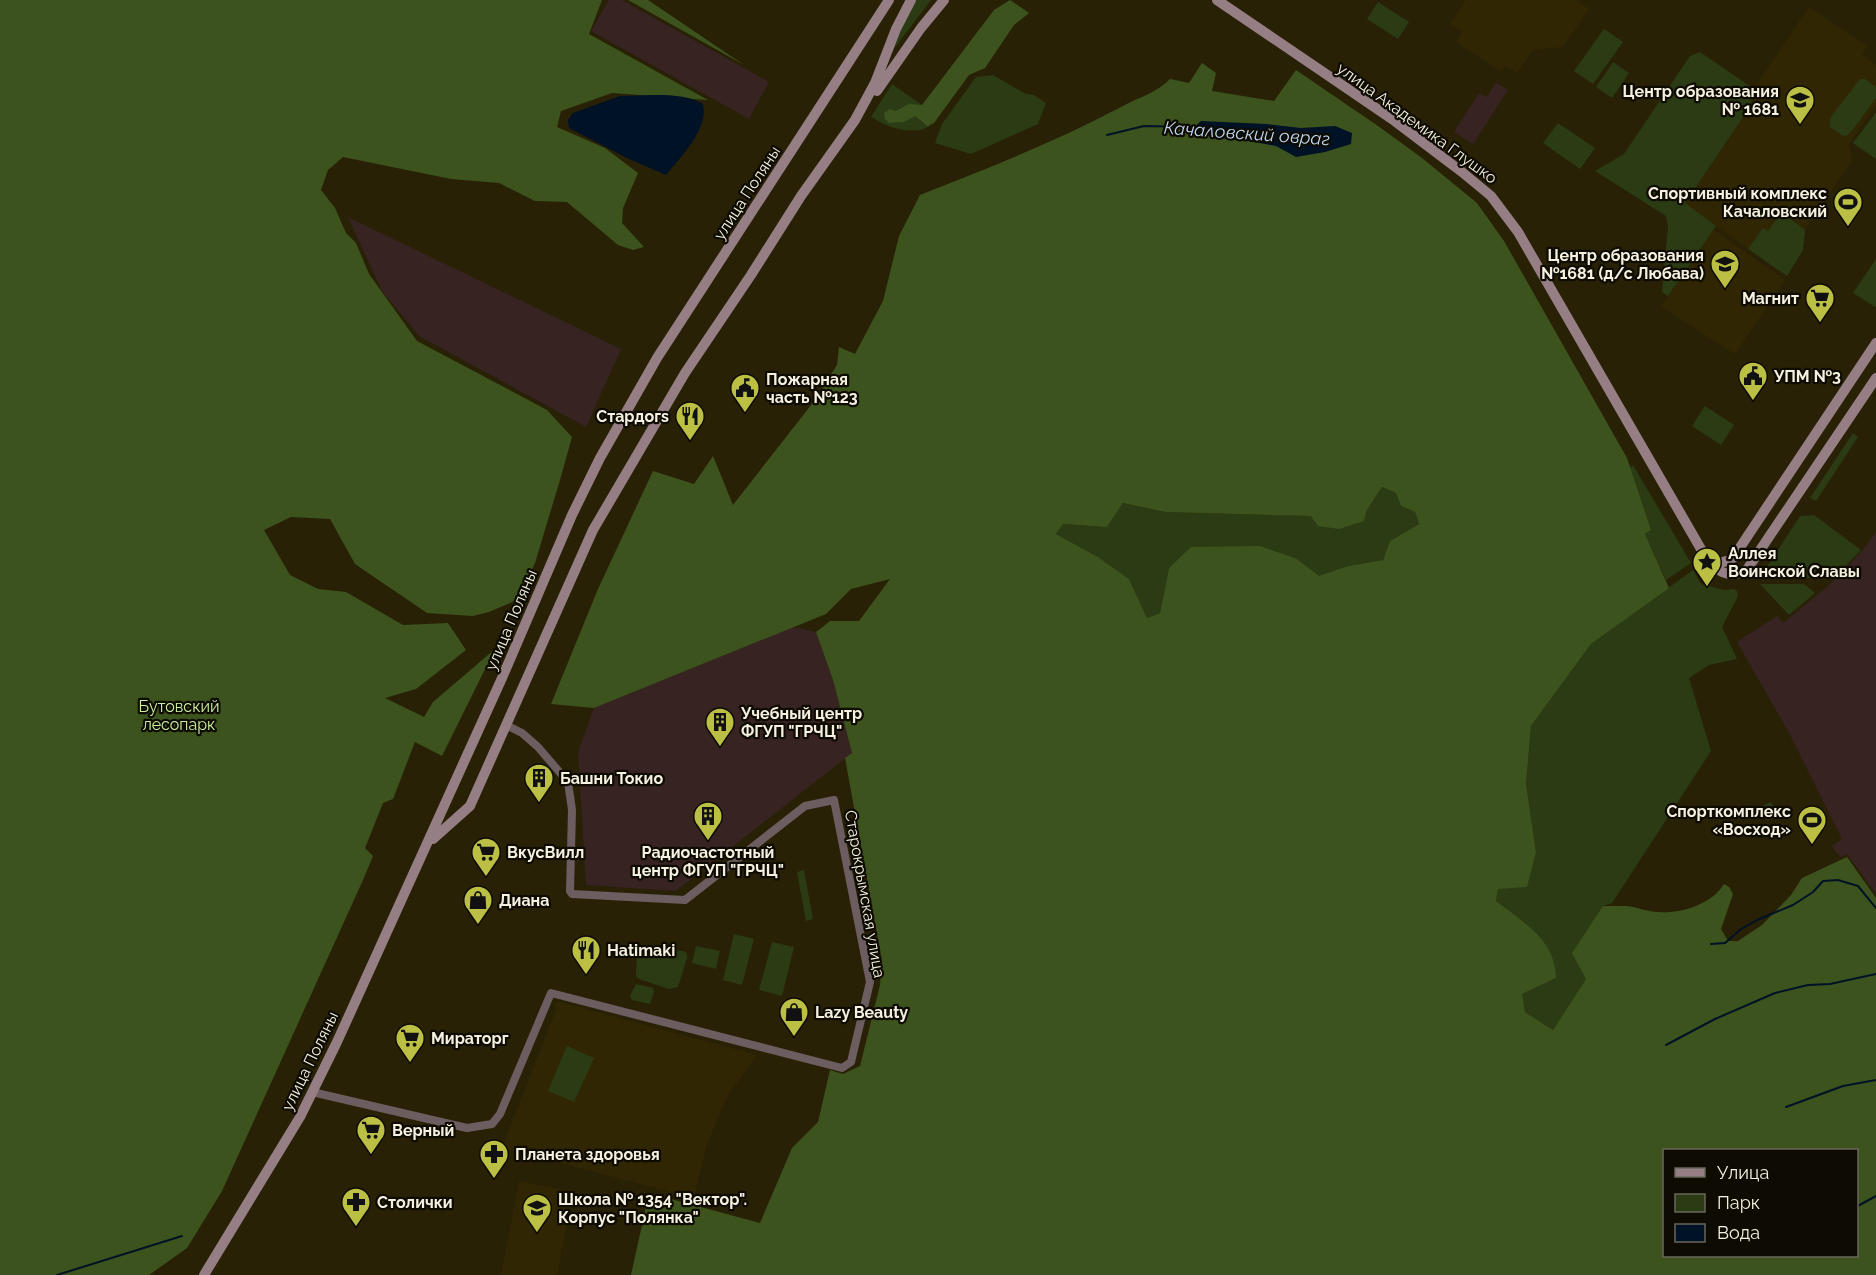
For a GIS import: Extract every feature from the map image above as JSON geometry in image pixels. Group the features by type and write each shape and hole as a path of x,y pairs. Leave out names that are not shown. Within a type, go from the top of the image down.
{"main road":[{"name":"улица Поляны","path":"204,1275 278,1155 312,1092 429,843 572,515 600,458 657,358 889,0"},
{"path":"855,120 875,83 896,29 911,0"},
{"path":"429,843 470,806 594,530 690,365 801,196 921,28 944,0"},
{"name":"улица Академика Глушко","path":"1217,0 1410,132 1491,195 1518,232 1705,556"},
{"path":"1705,556 1714,562 1727,562 1733,558 1876,344"},
{"path":"1705,556 1719,572 1728,574 1746,571 1876,378"},
{"path":"1740,573 1740,555 1743,544"}],"street":[{"name":"Старокрымская улица","path":"312,1092 467,1128 492,1124 500,1114 551,993 842,1068 850,1062 870,982 834,800 805,806 685,900 572,894 570,891 572,810 568,782 538,747 522,733 506,725"}],"shaded area":[{"path":"609,0 622,0 769,82 749,119 591,31"},
{"path":"1466,0 1576,0 1589,9 1563,47 1533,50 1517,73 1506,66 1500,71 1456,42 1462,32 1450,24"},
{"name":"Центр образования № 1681","path":"1809,7 1868,46 1862,54 1876,65 1876,106 1849,144 1852,161 1805,229 1803,250 1787,276 1684,204 1750,107 1755,87"},
{"path":"1496,82 1508,90 1473,144 1454,132 1479,93 1487,97"},
{"path":"348,217 621,349 586,427 419,336 382,291"},
{"name":"Центр образования №1681 (д/с Любава)","path":"1713,229 1785,280 1735,354 1661,307"},
{"path":"1876,532 1876,894 1847,854 1840,857 1832,846 1842,839 1788,731 1737,642 1777,616 1783,623 1827,587 1862,551"},
{"path":"793,627 816,632 833,680 852,753 676,891 586,885 578,752 594,708"},
{"path":"559,1002 757,1055 727,1096 706,1147 694,1198 502,1148 556,1010 554,1004"},
{"name":"Школа № 1354 \"Вектор\". Корпус \"Полянка\"","path":"519,1181 573,1192 557,1275 501,1275"}],"green space":[{"name":"Бутовский лесопарк","path":"0,0 602,0 589,34 708,100 612,93 561,111 557,127 605,148 638,173 623,208 622,223 644,247 633,250 618,245 567,202 535,201 499,183 451,179 343,157 328,170 321,190 335,208 346,233 356,243 369,274 417,341 547,410 572,437 535,563 517,600 489,612 473,616 427,613 355,564 330,519 291,517 264,530 290,575 318,589 346,592 403,625 448,623 466,650 416,689 385,698 424,717 433,702 495,649 442,756 415,742 393,799 383,803 365,848 373,856 363,880 222,1191 187,1248 149,1275 0,1275"},
{"path":"628,0 648,0 744,65"},
{"path":"915,0 931,0 893,50 893,45"},
{"path":"1010,0 1029,13 1014,25 985,68 969,75 934,123 927,126 915,116 904,122 889,123 885,119 884,113 890,109 895,111 909,104 922,105 994,10"},
{"path":"1378,2 1409,22 1398,39 1367,19"},
{"path":"1604,29 1623,42 1593,84 1574,71"},
{"path":"1700,52 1754,89 1750,107 1685,203 1716,226 1668,296 1662,292 1668,226 1666,216 1595,171 1624,154 1690,56"},
{"path":"1613,62 1629,73 1612,98 1596,87"},
{"path":"1202,63 1216,73 1212,91 1274,101 1296,70 1422,158 1477,203 1504,241 1627,458 1651,530 1645,534 1669,588 1591,644 1531,726 1526,784 1536,852 1527,887 1498,889 1496,901 1536,933 1544,942 1554,964 1556,978 1522,994 1525,1012 1553,1030 1586,979 1572,953 1603,906 1626,906 1654,912 1676,911 1704,902 1719,891 1724,884 1733,894 1721,929 1728,941 1738,941 1762,925 1791,895 1802,878 1847,857 1876,898 1876,1275 631,1275 649,1193 760,1223 792,1148 818,1122 830,1070 843,1074 860,1066 880,985 882,961 845,758 852,753 833,680 816,632 830,621 859,621 890,579 851,589 826,614 594,708 551,704 598,589 653,471 694,484 713,456 733,505 815,400 837,365 839,347 855,354 883,301 899,236 920,195 1073,131 1154,91 1170,79 1189,83","holes":["1382,487 1396,493 1401,506 1415,512 1419,524 1390,541 1383,560 1348,566 1319,576 1297,559 1260,546 1191,547 1169,568 1160,613 1147,618 1129,579 1098,557 1056,534 1063,524 1107,527 1123,503 1165,512 1311,516 1318,526 1339,529 1364,521 1367,510"]},
{"path":"993,75 1046,103 1038,124 971,154 935,143 942,124 976,77"},
{"path":"1860,79 1865,79 1876,87 1876,98 1851,132 1843,136 1830,127 1830,118"},
{"path":"892,84 922,105 903,107 895,111 910,117 915,115 921,122 931,125 919,130 902,130 871,117"},
{"path":"1876,112 1876,159 1853,143"},
{"path":"1558,123 1595,148 1580,169 1543,143"},
{"path":"1781,212 1805,230 1803,250 1787,276 1748,249 1763,228 1768,231"},
{"path":"1876,259 1876,306 1875,307 1853,293"},
{"path":"1705,406 1734,425 1721,445 1692,426"},
{"path":"1853,433 1858,437 1816,501 1810,498"},
{"path":"1633,465 1691,563 1666,580 1645,534 1651,530 1629,468"},
{"path":"1382,487 1396,493 1401,506 1415,512 1419,524 1390,541 1383,560 1348,566 1319,577 1297,559 1169,568 1160,613 1147,618 1129,579 1098,557 1056,534 1063,524 1107,527 1123,503 1165,512 1312,516 1364,521 1367,510"},
{"path":"1814,515 1861,550 1836,576 1821,565 1810,578 1762,577 1800,516"},
{"path":"1693,570 1701,584 1724,590 1734,589 1738,596 1722,627 1737,659 1709,665 1689,678 1711,751 1612,903 1603,906 1586,979 1553,1030 1525,1012 1521,994 1556,978 1517,918 1496,902 1498,888 1536,852 1526,784 1531,726 1591,644"},
{"path":"1760,584 1804,584 1815,593 1789,615"},
{"path":"1771,802 1778,816 1767,821 1760,807"},
{"path":"804,870 813,919 806,921 797,872"},
{"path":"734,934 754,939 742,985 723,980"},
{"path":"772,942 794,947 782,996 759,990"},
{"path":"696,946 720,951 716,969 692,963"},
{"path":"642,948 684,951 687,954 678,987 669,989 636,976 637,953"},
{"path":"636,984 653,988 650,1004 632,1000 630,996"},
{"path":"567,1046 594,1058 574,1102 548,1091"}],"water":[{"path":"620,96 685,97 703,104 704,113 698,132 666,175 569,128 568,120 573,113"},
{"path":"1201,121 1301,128 1335,126 1352,133 1351,144 1325,152 1296,157 1276,146 1218,138 1190,131"}],"waterway":[{"name":"Качаловский овраг","path":"1107,135 1144,126 1196,127"},
{"path":"1711,944 1725,943 1741,929 1757,920 1793,905 1813,892 1823,881 1838,880 1858,886 1876,908"},
{"path":"1666,1045 1715,1019 1775,993 1876,974"},
{"path":"1786,1107 1843,1086 1876,1080"},
{"path":"1858,1206 1876,1196"},
{"path":"57,1275 182,1236"}],"place":[{"name":"Центр образования № 1681","path":"1800,126"},
{"name":"Спортивный комплекс Качаловский","path":"1848,228"},
{"name":"Центр образования №1681 (д/с Любава)","path":"1725,290"},
{"name":"Магнит","path":"1820,324"},
{"name":"УПМ №3","path":"1753,402"},
{"name":"Пожарная часть №123","path":"745,414"},
{"name":"Стардогs","path":"690,442"},
{"name":"Аллея Воинской Славы","path":"1707,588"},
{"name":"Учебный центр ФГУП \"ГРЧЦ\"","path":"720,748"},
{"name":"Башни Токио","path":"539,804"},
{"name":"Радиочастотный центр ФГУП \"ГРЧЦ\"","path":"708,842"},
{"name":"Спорткомплекс «Восход»","path":"1812,846"},
{"name":"ВкусВилл","path":"486,878"},
{"name":"Диана","path":"478,926"},
{"name":"Hatimaki","path":"586,976"},
{"name":"Lazy Beauty","path":"794,1038"},
{"name":"Мираторг","path":"410,1064"},
{"name":"Верный","path":"371,1156"},
{"name":"Планета здоровья","path":"494,1180"},
{"name":"Столички","path":"356,1228"},
{"name":"Школа № 1354 \"Вектор\". Корпус \"Полянка\"","path":"537,1234"}]}
